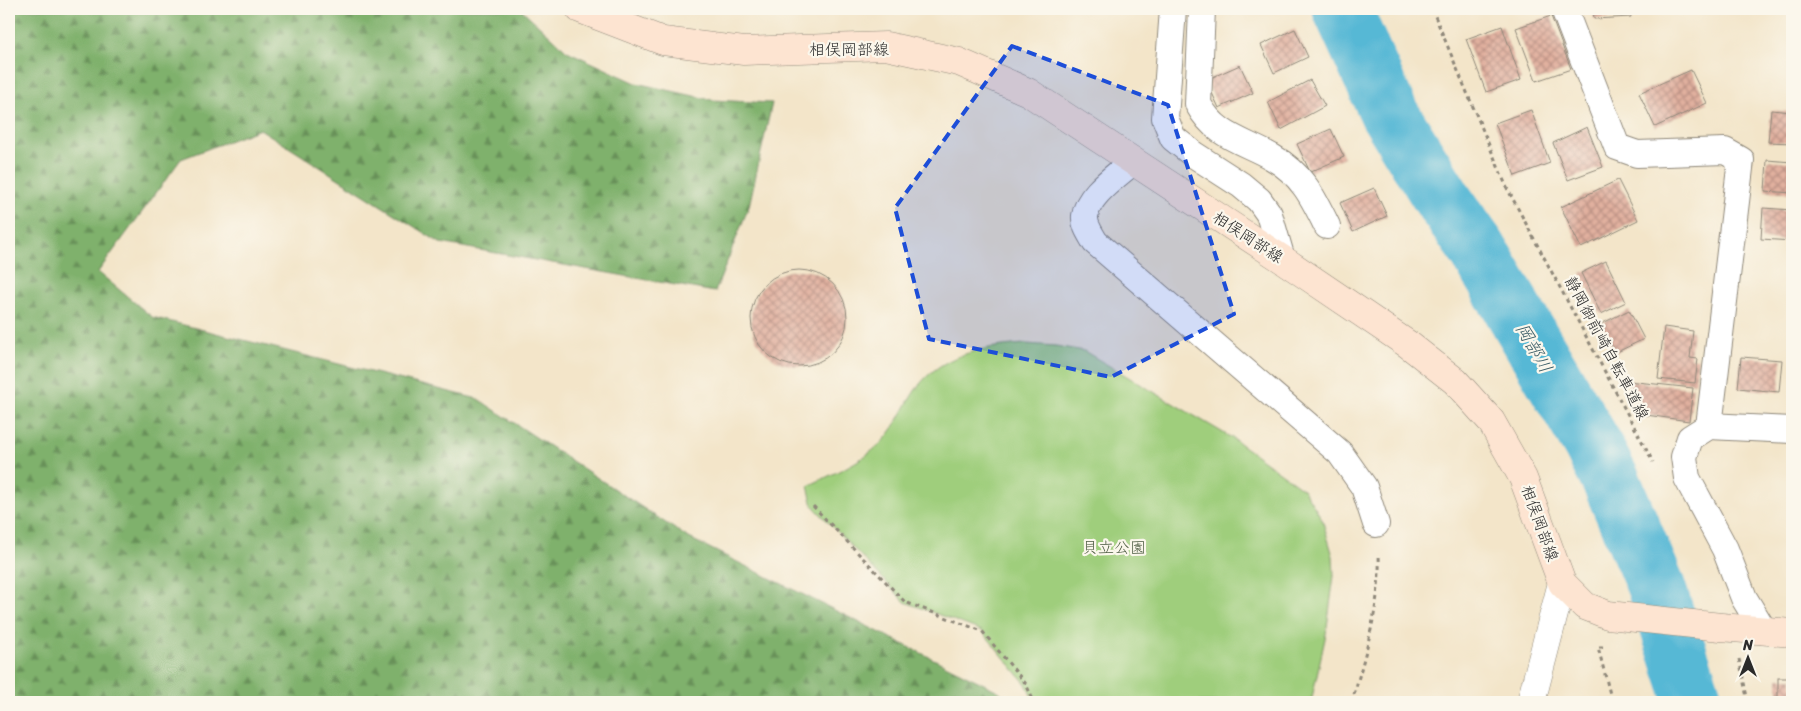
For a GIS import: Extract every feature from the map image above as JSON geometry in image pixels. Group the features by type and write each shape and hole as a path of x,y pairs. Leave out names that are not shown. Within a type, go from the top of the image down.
{"main road":[{"name":"相俣岡部線","path":"580,9 663,41 744,51 886,46 959,62 1028,92 1282,259 1409,345 1455,381 1491,421 1523,478 1562,583 1585,606 1608,615 1792,633"}],"street":[{"path":"1173,9 1165,118 1173,138 1193,154 1241,185 1259,200 1269,214 1282,259"},
{"path":"1202,9 1198,104 1204,116 1215,128 1273,158 1292,172 1311,192 1327,226"},
{"path":"1564,9 1617,147 1637,154 1725,150 1742,160 1709,426"},
{"path":"1132,162 1099,192 1089,205 1085,216 1087,228 1095,242 1340,453 1364,487 1376,524"},
{"path":"1764,631 1744,598 1725,549 1687,478 1684,457 1690,438 1709,426 1792,430"},
{"path":"1531,702 1562,583"}],"path":[{"name":"静岡御前崎自転車道線","path":"1432,9 1507,188 1658,470"},
{"path":"813,506 905,602 982,631 1026,684 1034,702"},
{"path":"1352,702 1378,593 1379,565 1376,524"},
{"path":"1727,628 1748,702"},
{"path":"1607,648 1598,647 1612,702"}],"highlighted area":[{"path":"1012,46 1168,105 1234,314 1111,377 929,339 895,208"}],"green space":[{"path":"9,9 521,9 567,51 636,83 712,100 772,103 749,206 715,292 440,243 260,129 181,159 98,272 152,317 478,399 687,537 1000,692 1007,702 9,702"},
{"name":"貝立公園","path":"1026,344 1056,346 1084,351 1232,438 1303,489 1322,519 1333,556 1334,576 1326,634 1311,702 1034,702 1026,684 982,631 905,602 813,506 808,486 855,462 880,444 894,427 921,383 933,371 947,362 976,351"}],"building":[{"path":"1593,9 1630,9 1631,17 1594,19"},
{"path":"1551,16 1571,69 1536,81 1516,28"},
{"path":"1502,26 1521,80 1486,92 1466,39"},
{"path":"1295,29 1308,57 1274,73 1261,45"},
{"path":"1240,65 1253,93 1219,108 1206,80"},
{"path":"1691,70 1707,103 1655,127 1639,93"},
{"path":"1310,80 1325,106 1281,130 1268,102"},
{"path":"1531,110 1550,163 1515,176 1495,123"},
{"path":"1771,110 1792,112 1792,143 1768,142"},
{"path":"1587,127 1603,167 1568,180 1553,143"},
{"path":"1331,129 1344,157 1310,172 1297,144"},
{"path":"1767,160 1792,162 1792,193 1765,191"},
{"path":"1618,180 1638,220 1581,248 1561,207"},
{"path":"1374,188 1387,216 1353,232 1340,203"},
{"path":"1763,208 1792,210 1792,241 1761,239"},
{"path":"1606,261 1626,302 1601,314 1581,273"},
{"path":"799,270 818,273 833,284 844,299 847,318 844,337 833,352 818,363 799,366 780,363 765,352 754,337 751,318 754,299 765,284 780,273"},
{"path":"1629,310 1644,339 1615,353 1601,324"},
{"path":"1664,327 1693,331 1690,358 1698,359 1695,383 1658,379"},
{"path":"1741,357 1782,360 1779,392 1738,388"},
{"path":"1627,381 1693,388 1689,421 1646,415"},
{"path":"1778,678 1792,678 1792,702 1778,702"}],"waterway":[{"name":"岡部川","path":"1342,9 1389,113 1445,203 1477,248 1591,442 1612,483 1655,584 1694,702"}]}
